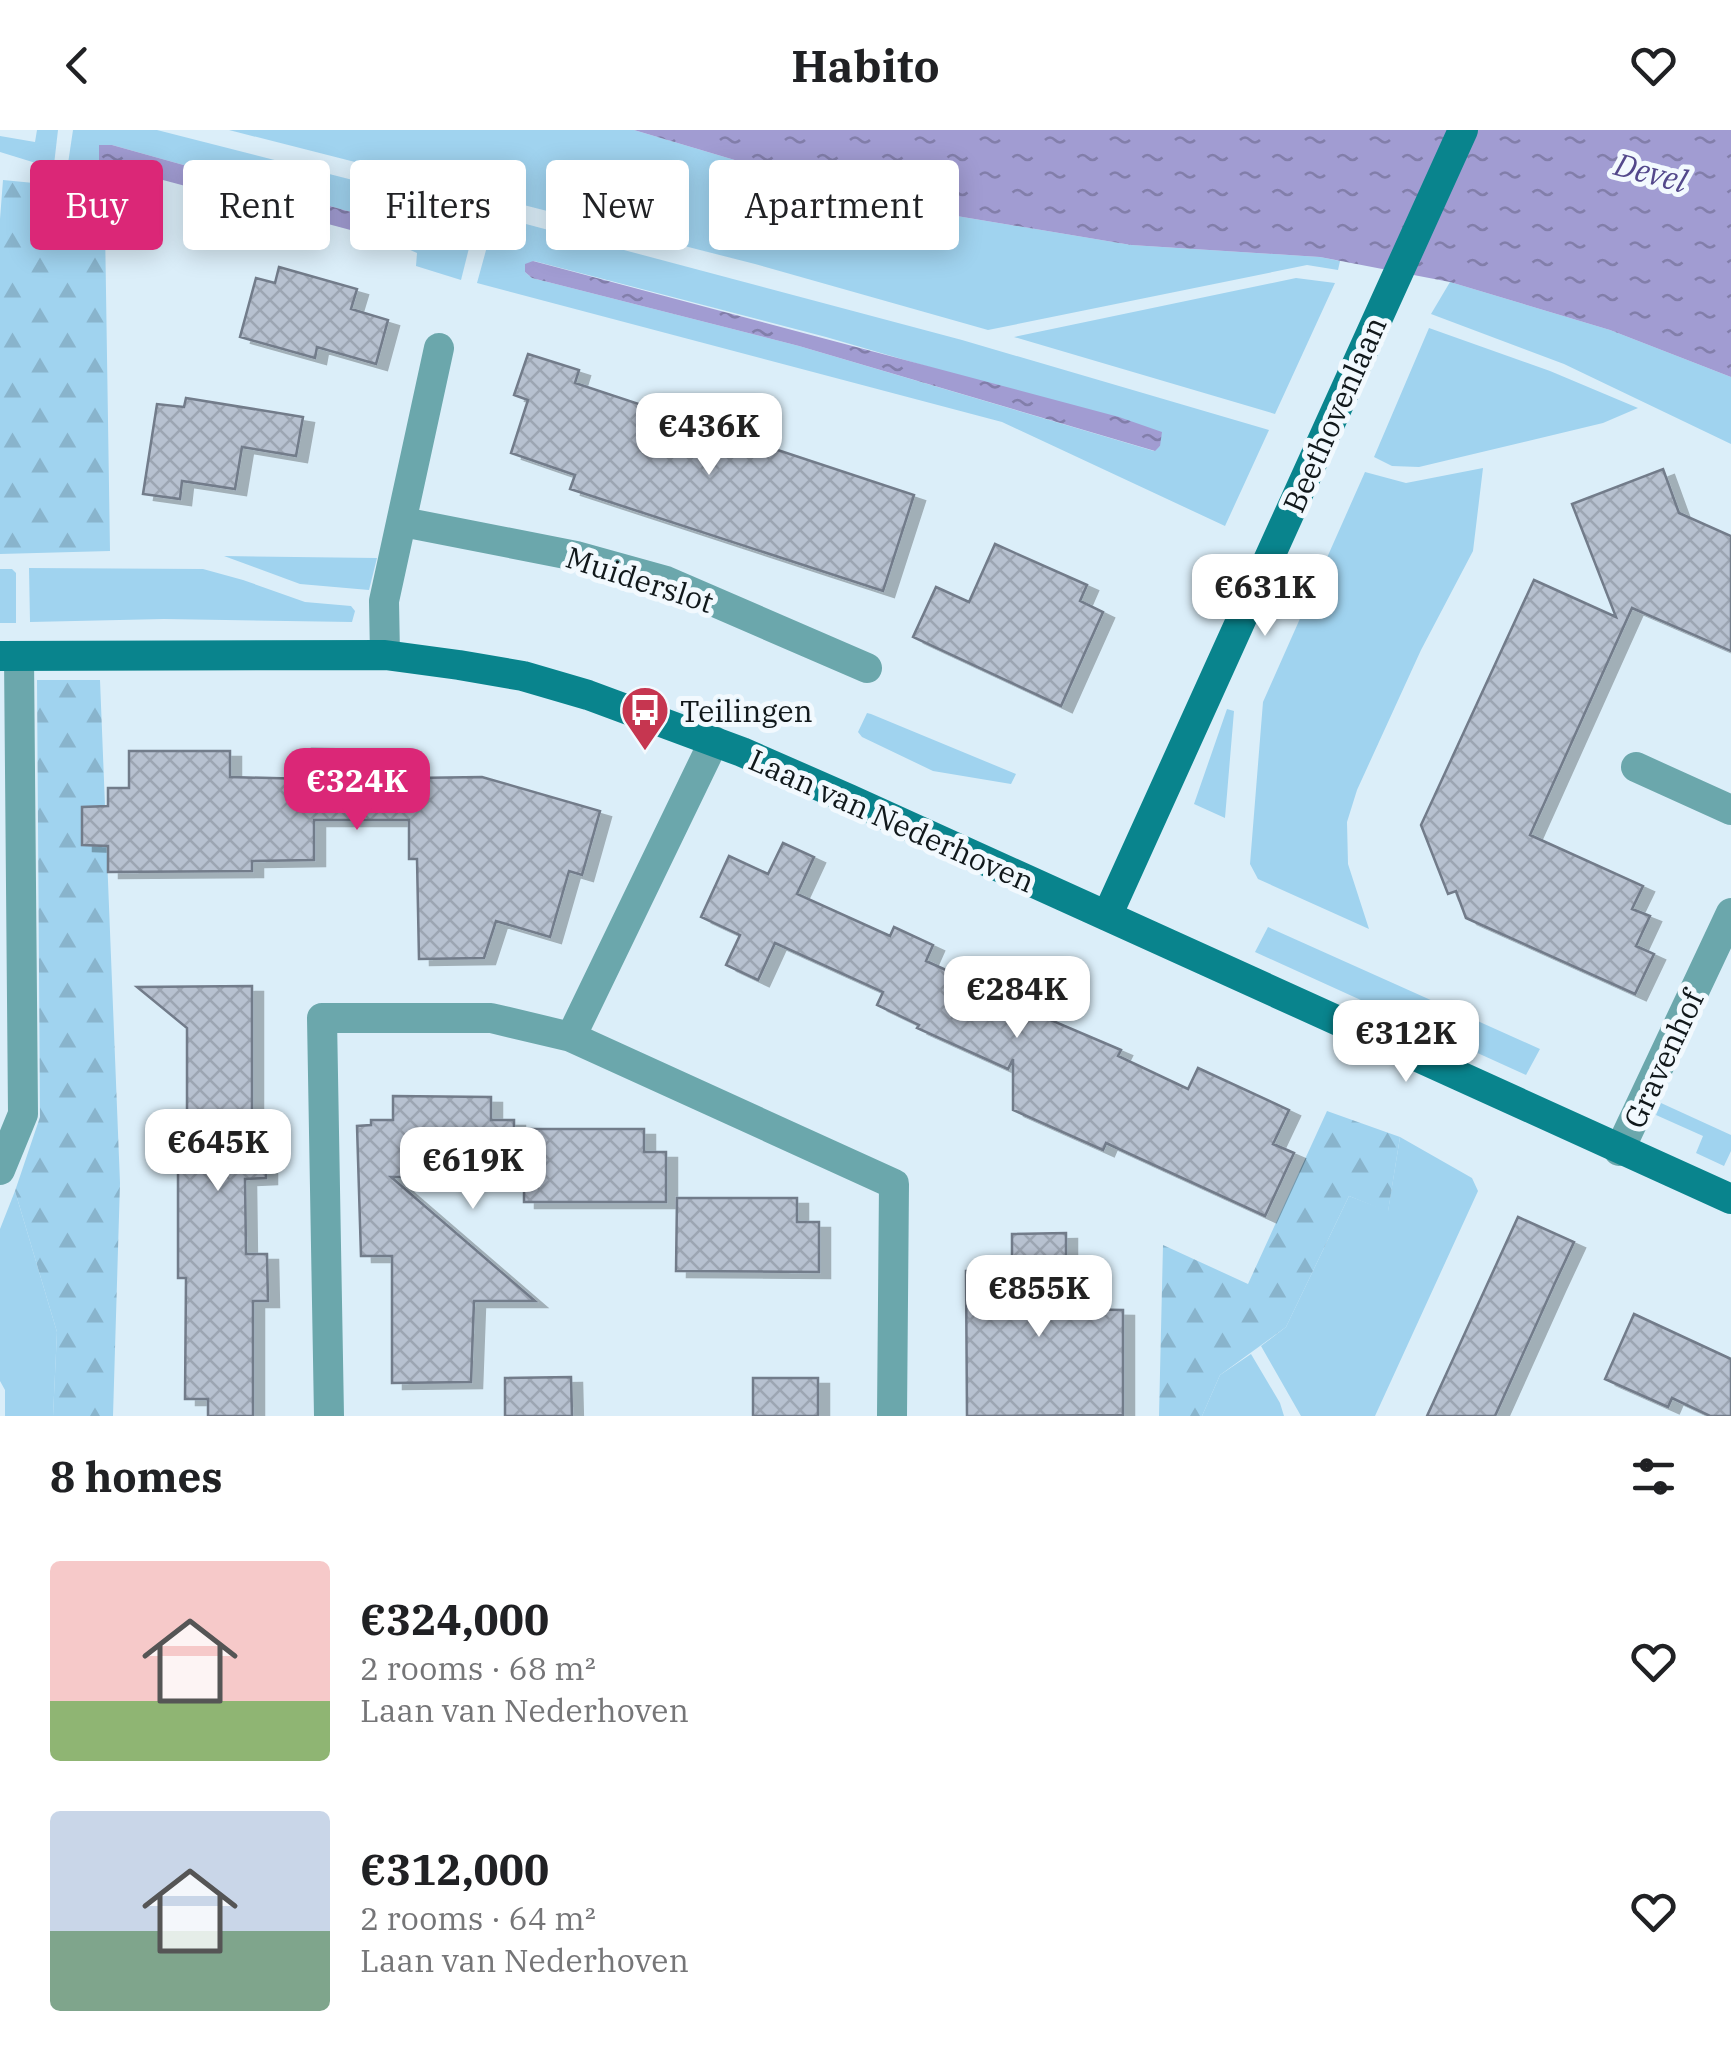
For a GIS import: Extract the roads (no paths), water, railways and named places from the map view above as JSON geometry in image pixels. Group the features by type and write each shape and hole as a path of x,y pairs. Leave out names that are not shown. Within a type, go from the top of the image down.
{"street":[{"name":"Beethovenlaan","path":"1107,916 1464,130"},
{"path":"385,655 384,601 439,348"},
{"name":"Muiderslot","path":"403,522 560,552 666,582 867,668"},
{"name":"Laan van Nederhoven","path":"10,656 385,655 523,676 588,695 849,798 1731,1199"},
{"path":"0,1170 22,1114 10,656"},
{"path":"571,1038 714,742"},
{"path":"1636,766 1731,810"},
{"name":"Gravenhof","path":"1619,1151 1731,912"},
{"path":"329,1416 322,1018 492,1018 571,1038 894,1184 892,1416"}],"water":[{"name":"Devel","path":"634,130 1731,130 1731,377 1610,330 1450,282 1320,257 1131,245 959,216 959,160 735,160"},
{"path":"99,145 112,145 183,165 183,185 163,180 163,160 99,160"},
{"path":"330,206 350,212 350,230 330,225"},
{"path":"533,261 1119,417 1162,432 1160,446 1155,451 799,346 532,278 525,272 525,264"}],"place":[{"name":"Teilingen","path":"645,752"}]}
